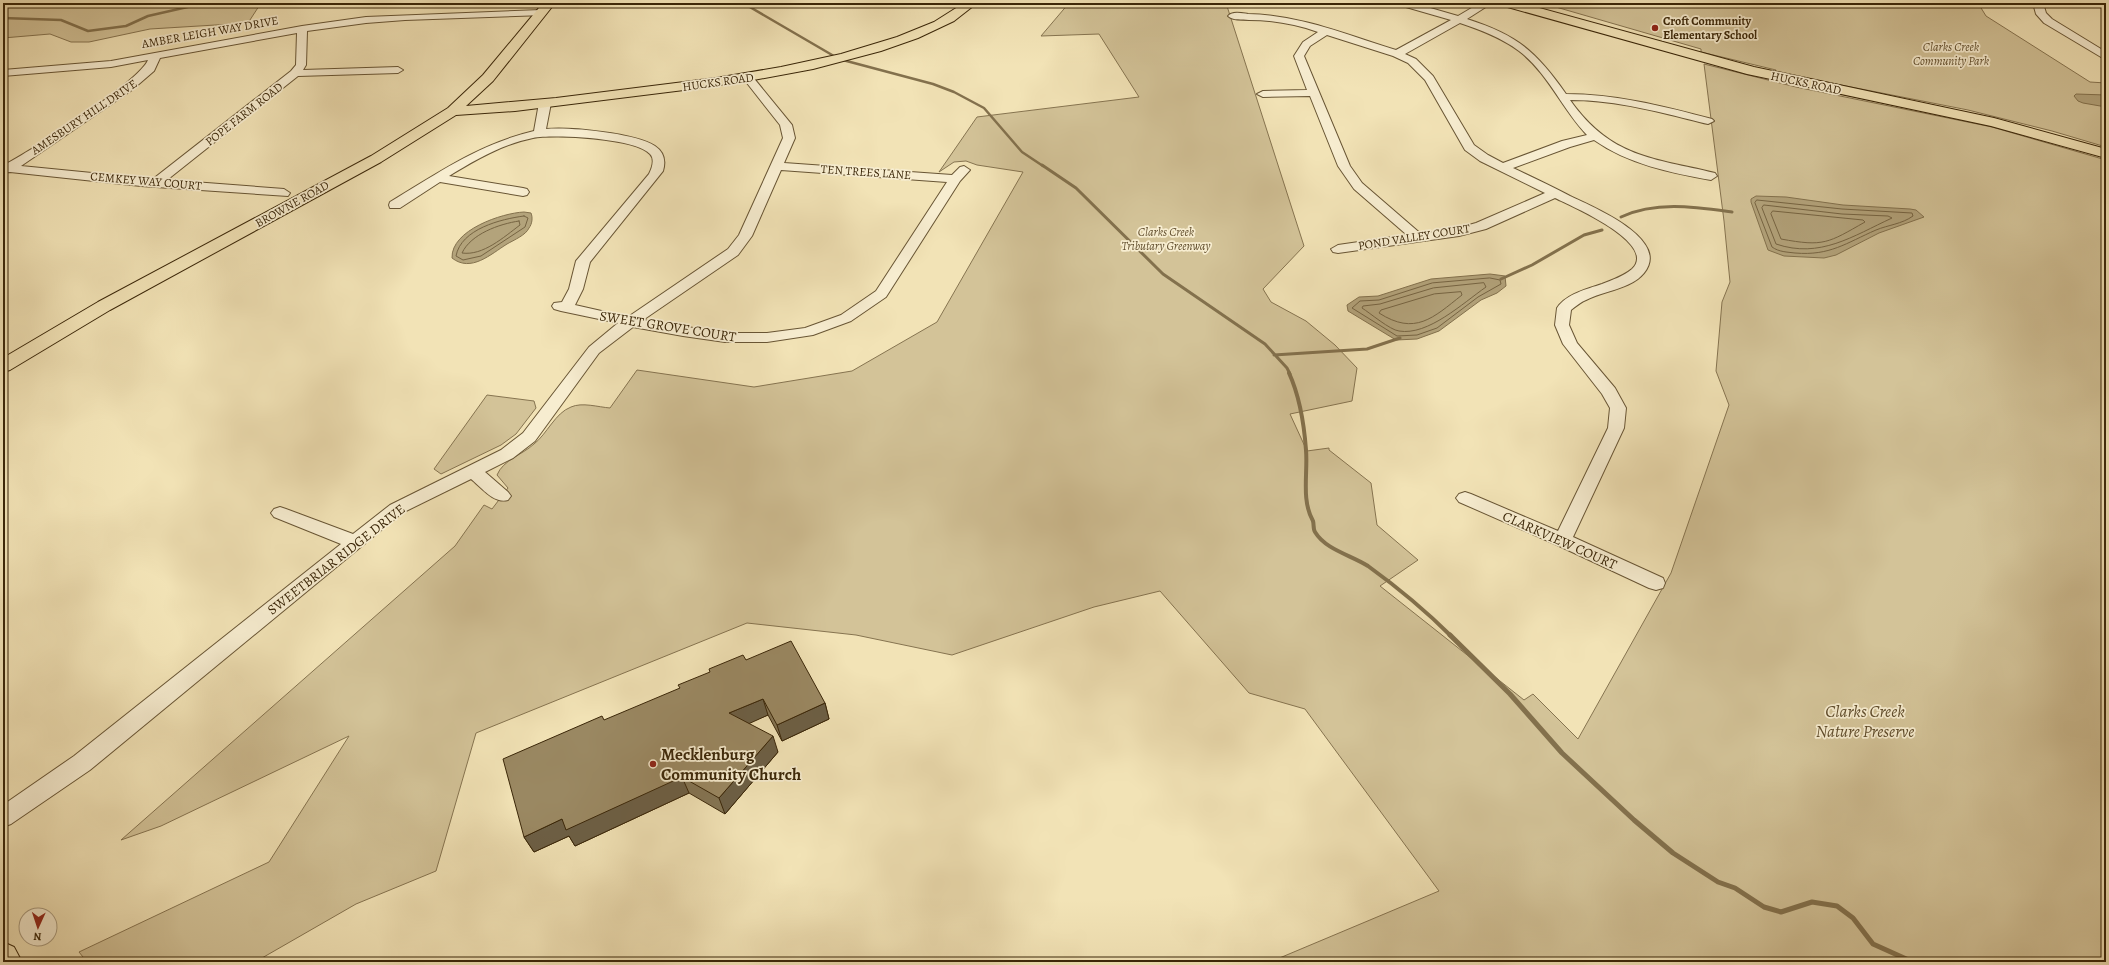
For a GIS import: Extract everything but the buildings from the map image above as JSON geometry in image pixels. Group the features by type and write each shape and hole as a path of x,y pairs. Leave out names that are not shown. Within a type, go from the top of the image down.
{"main road":[{"name":"HUCKS ROAD","path":"453,111 494,110 748,78 829,62 900,40 934,27 960,12 972,3"},
{"name":"HUCKS ROAD","path":"1508,3 1752,71 1994,122 2106,154"},
{"name":"BROWNE ROAD","path":"3,366 104,306 376,158 453,111 488,78 545,8"},
{"path":"3,957 7,962"}],"street":[{"path":"452,15 461,3"},
{"path":"1402,3 1500,35 1524,49 1532,57 1580,122 1596,136 1619,149 1642,159 1688,173 1711,176"},
{"path":"1397,54 1459,21 1487,3"},
{"path":"2038,3 2041,14 2048,21 2106,57"},
{"path":"2096,3 2106,6"},
{"name":"AMBER LEIGH WAY DRIVE","path":"8,73 111,64 302,29 374,19 545,8"},
{"path":"1233,16 1280,19 1327,30 1397,54 1412,61 1429,78 1469,147 1484,158 1611,221 1628,232 1637,242 1644,255 1641,268 1630,278 1580,297 1564,308 1562,325 1570,344 1609,392 1618,408 1616,428 1563,540"},
{"name":"POPE FARM ROAD","path":"156,183 295,73 301,65 302,29"},
{"path":"1327,30 1304,44 1301,49 1300,56 1344,166 1358,186 1418,238"},
{"name":"AMESBURY HILL DRIVE","path":"5,170 128,88 150,69 156,55"},
{"path":"295,73 398,70"},
{"path":"3,83 8,73"},
{"name":"SWEETBRIAR RIDGE DRIVE","path":"3,817 82,762 396,509 472,470 507,454 529,437 594,350 611,335 633,322 733,252 745,236 789,138 786,124 748,78"},
{"path":"1263,94 1315,94"},
{"path":"1562,97 1593,97 1625,101 1708,121"},
{"path":"395,205 493,146 515,138 539,133 544,115 545,103"},
{"name":"SWEET GROVE COURT","path":"539,133 573,132 636,142 652,149 660,159 660,167 655,175 584,261 576,289 562,307 633,322 713,336 755,339 783,337 813,331 840,321 866,307 881,294 959,174"},
{"path":"1503,167 1566,144 1596,136"},
{"name":"TEN TREES LANE","path":"777,166 959,174"},
{"name":"CEMKEY WAY COURT","path":"5,170 284,193"},
{"path":"439,178 523,192"},
{"name":"POND VALLEY COURT","path":"1338,249 1454,233 1481,226 1554,193"},
{"path":"472,470 502,496"},
{"name":"CLARKVIEW COURT","path":"1465,498 1563,540 1656,583"},
{"path":"280,513 354,542"}],"green space":[{"path":"3,3 261,3 248,23 150,29 89,42 71,42 50,34 3,38"},
{"path":"1069,3 1090,3 1105,6 1139,3 1226,3 1304,246 1263,289 1271,302 1306,321 1335,345 1357,368 1352,401 1290,414 1307,451 1329,448 1329,450 1371,483 1377,525 1418,560 1380,586 1524,700 1533,694 1578,739 1671,573 1729,405 1716,371 1722,302 1730,282 1724,221 1704,64 1796,87 1992,127 2106,160 2106,962 1270,962 1439,891 1305,709 1249,693 1160,591 1094,607 952,655 856,635 747,623 476,733 436,871 356,904 255,962 87,962 79,952 269,862 349,736 161,826 121,840 455,546 484,505 492,509 508,488 497,475 504,465 539,440 565,410 580,405 610,408 637,370 754,387 852,371 937,322 1023,172 977,165 966,161 954,162 939,172 977,117 1139,97 1099,34 1041,36"},
{"name":"Clarks Creek Community Park","path":"1542,3 1978,3 1986,16 2090,82 2106,83 2106,147 2052,131 1968,110 1775,72 1776,70 1701,52 1701,49"},
{"path":"487,395 534,401 536,408 516,434 501,445 441,474 434,469"}],"water":[{"path":"2076,94 2106,95 2106,107 2078,101 2074,96"},
{"path":"1756,196 1786,197 1843,205 1910,209 1916,210 1924,217 1879,233 1836,255 1824,258 1784,256 1768,250 1751,202 1751,199"},
{"path":"524,212 531,213 532,221 527,231 520,237 488,257 474,263 466,264 452,258 454,248 460,239 469,231 491,220"},
{"path":"1490,274 1505,276 1506,286 1497,293 1481,300 1439,331 1417,339 1396,340 1348,311 1347,305 1359,297 1378,296 1431,279"}],"waterway":[{"path":"3,18 61,20 88,31 126,26 148,16 205,3"},
{"path":"743,3 839,59 933,84 954,92 984,108 1022,152 1043,166"},
{"path":"1042,165 1076,188 1163,274 1265,344 1275,355"},
{"path":"1621,217 1634,212 1662,207 1690,207 1732,212"},
{"path":"1501,279 1532,265 1584,235 1602,230"},
{"path":"1275,355 1367,349 1400,338"},
{"path":"1275,355 1287,368 1290,374"},
{"path":"1289,373 1299,401 1303,420 1306,450 1306,495 1309,513 1313,521 1315,532 1332,548 1368,566 1390,582 1451,636"},
{"path":"1450,635 1510,694 1562,753 1634,820 1673,853 1718,882 1735,888 1764,907 1781,912 1812,902 1837,906 1853,918 1873,944 1913,962"}],"place":[{"name":"Croft Community Elementary School","path":"1655,28"},
{"name":"Mecklenburg Community Church","path":"653,764"}],"park label":[{"name":"Clarks Creek Tributary Greenway","path":"1166,239"},
{"name":"Clarks Creek Nature Preserve","path":"1865,721"}]}
